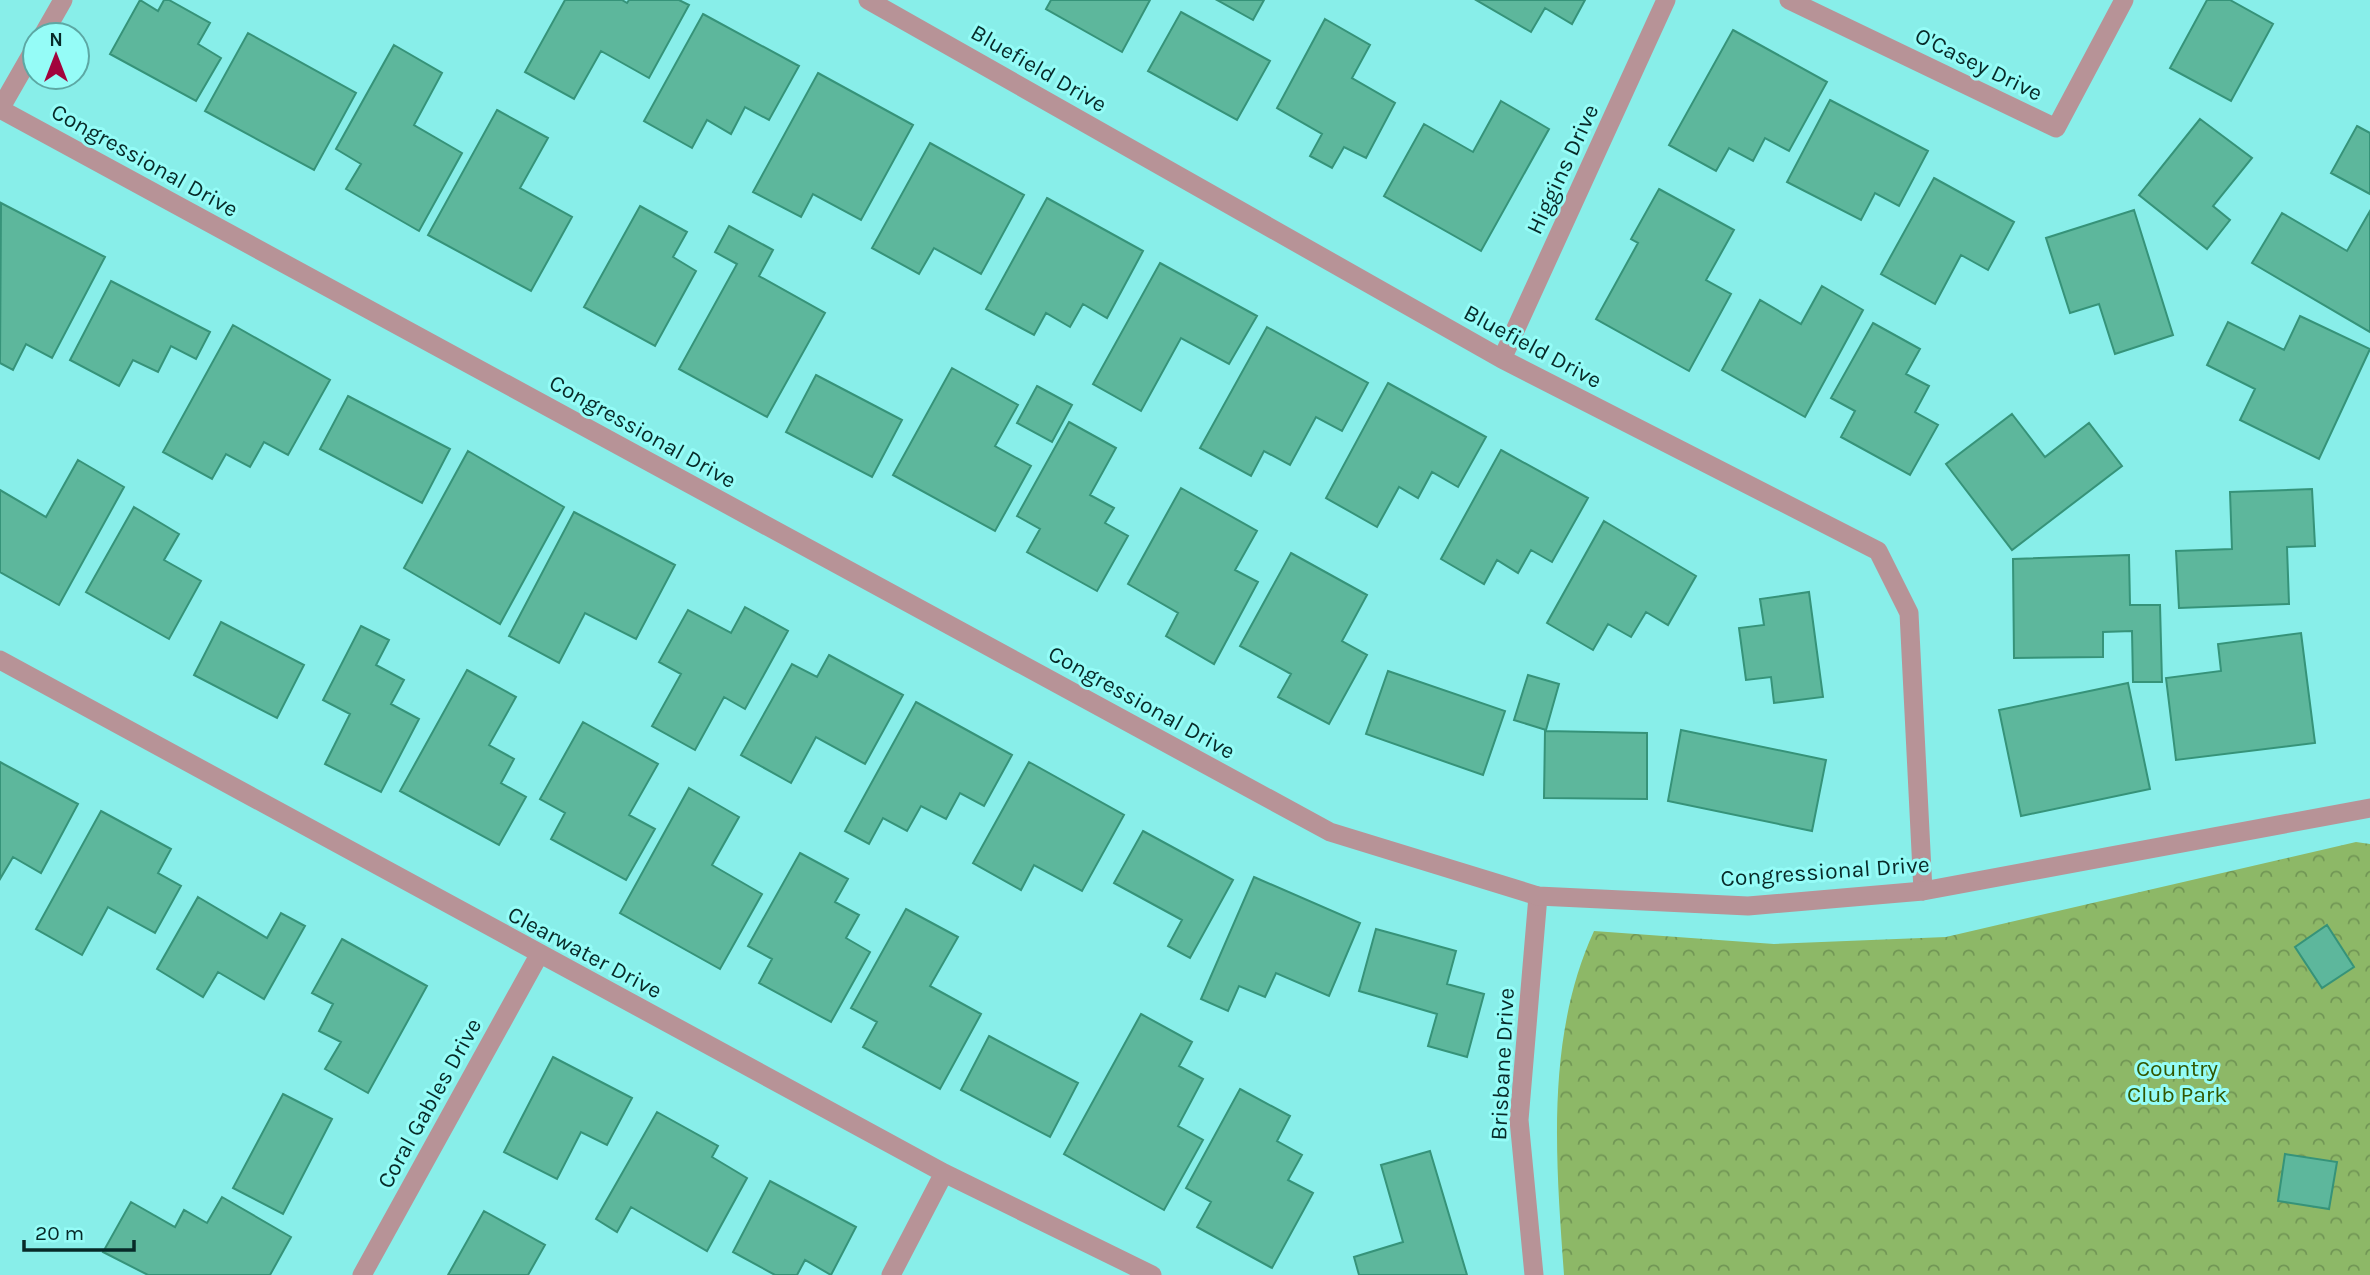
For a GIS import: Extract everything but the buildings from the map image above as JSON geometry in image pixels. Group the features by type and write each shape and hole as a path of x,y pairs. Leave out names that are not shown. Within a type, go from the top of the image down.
{"street":[{"path":"51,21 63,0"},
{"name":"Bluefield Drive","path":"868,0 1502,359 1878,551 1909,613 1923,891"},
{"name":"Higgins Drive","path":"1502,359 1666,0"},
{"name":"O'Casey Drive","path":"1789,0 2056,128 2124,0"},
{"path":"0,109 21,72"},
{"name":"Congressional Drive","path":"0,109 1330,832 1538,896 1748,906 1923,891 2370,808"},
{"name":"Clearwater Drive","path":"0,660 944,1173 1152,1275"},
{"name":"Brisbane Drive","path":"1534,1275 1519,1120 1538,896"},
{"name":"Coral Gables Drive","path":"362,1275 539,955"},
{"path":"891,1275 944,1173"}],"green space":[{"name":"Country Club Park","path":"2356,842 2370,844 2370,1275 1564,1275 1557,1144 1561,1057 1578,972 1594,931 1774,944 1946,937"}]}
